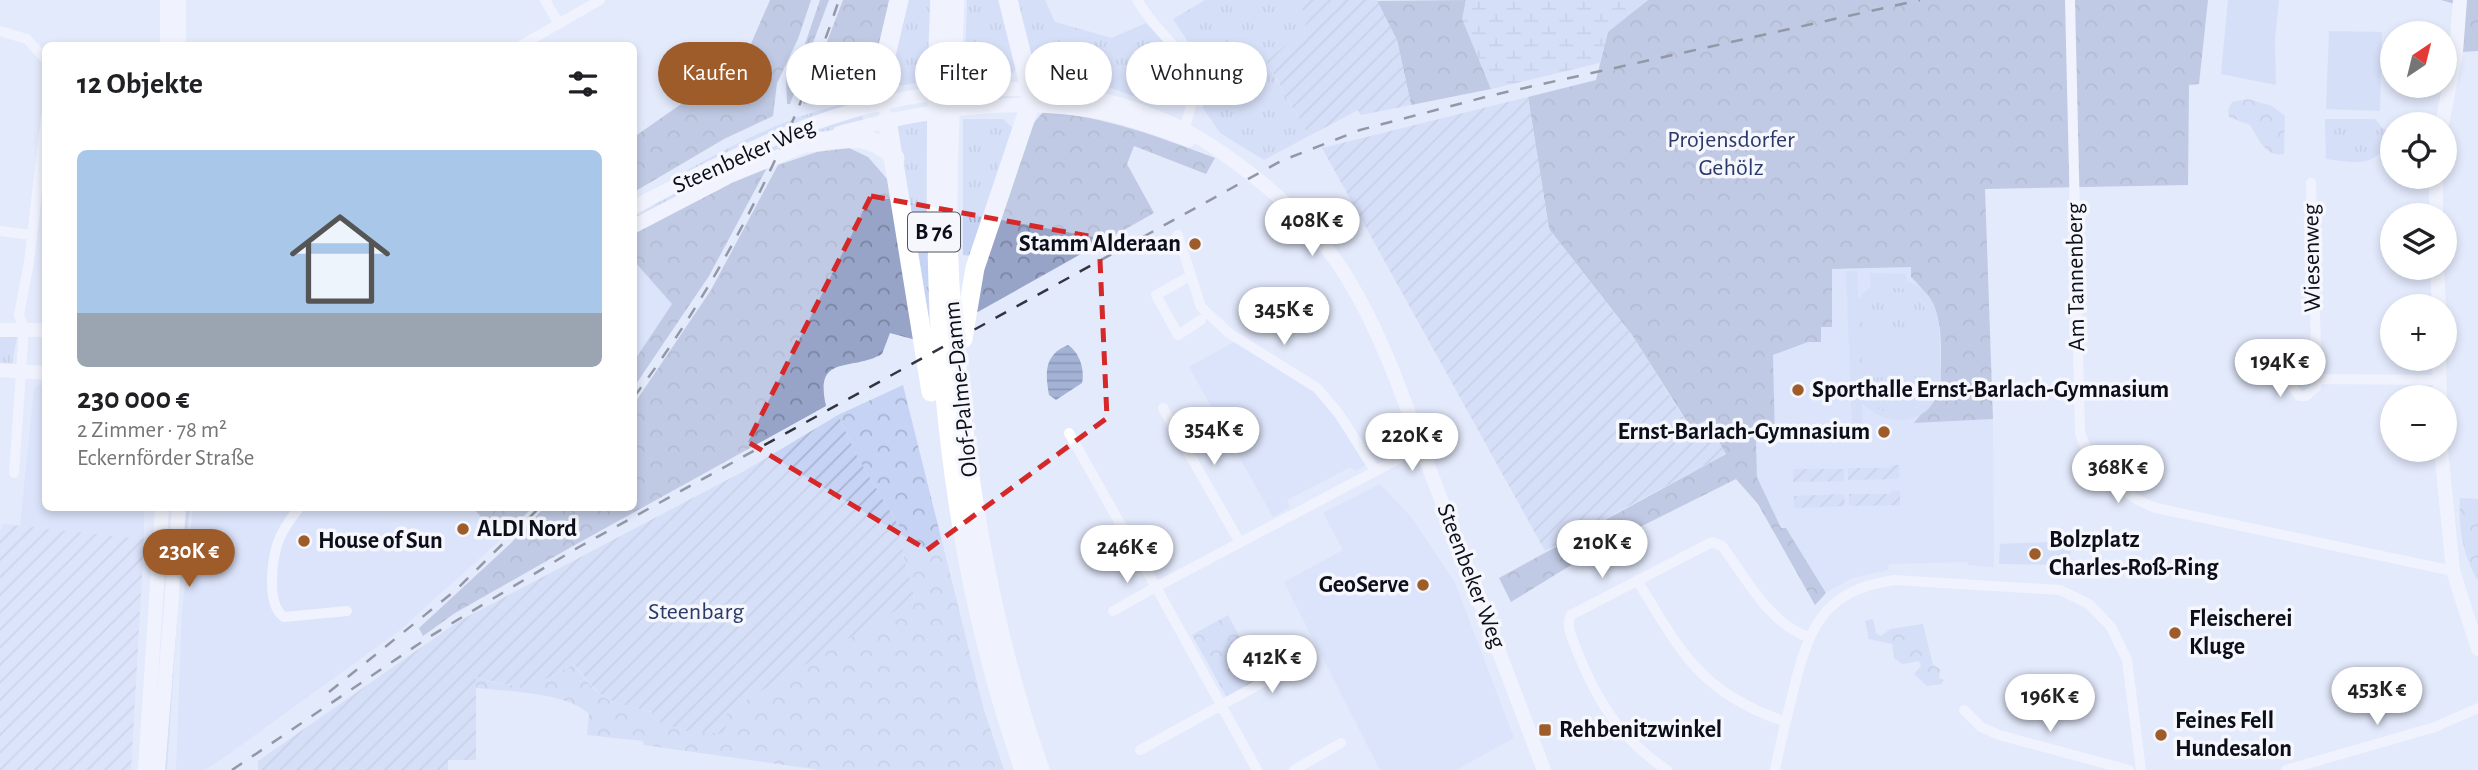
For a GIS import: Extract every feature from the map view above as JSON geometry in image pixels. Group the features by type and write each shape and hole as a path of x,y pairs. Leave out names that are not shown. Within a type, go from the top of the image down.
{"highway":[{"path":"899,0 881,76 885,112 895,158 937,424 952,463"},
{"name":"Olof-Palme-Damm","path":"940,0 934,213 936,298 952,463 965,549 983,629 1024,770"},
{"name":"Olof-Palme-Damm","path":"955,0 949,218 951,301 971,491 983,561 1018,704 1040,770"},
{"path":"1008,0 1025,75"},
{"path":"960,386 964,321 975,268 1027,105"},
{"path":"808,143 864,138 880,145 895,158"}],"main road":[{"path":"167,0 167,42"},
{"path":"179,0 179,42"},
{"path":"2444,112 2456,52 2460,0"},
{"name":"Steenbeker Weg","path":"637,224 730,176 912,99 974,91 1025,96"},
{"name":"Steenbeker Weg","path":"637,206 752,148 809,125 885,112 911,116 1025,98"},
{"name":"Steenbeker Weg","path":"1067,105 1182,133 1223,153 1286,202 1322,241 1346,275 1383,348 1544,770"},
{"path":"0,330 42,330"},
{"path":"0,370 42,373"},
{"path":"2439,371 2439,385"},
{"path":"2442,462 2454,571 2478,649"},
{"path":"145,770 162,511"},
{"path":"158,770 179,511"}],"street":[{"path":"545,0 559,24"},
{"path":"527,42 600,0"},
{"path":"1137,0 1177,49 1191,72 1194,99 1182,133"},
{"name":"Am Tannenberg","path":"2070,0 2080,433 2090,454 2106,474 2127,493 2155,508 2454,571"},
{"path":"0,31 27,39 42,56"},
{"path":"14,473 24,329 19,314 42,148"},
{"name":"Wiesenweg","path":"2311,183 2316,377 2439,380"},
{"path":"0,231 31,235"},
{"path":"1178,235 1201,307 1219,325 1317,388 1339,414 1374,469"},
{"path":"1190,276 1157,295 1178,335 1201,320"},
{"path":"1163,408 1239,541"},
{"path":"1069,433 1257,770"},
{"path":"1114,611 1239,541 1421,447"},
{"path":"297,511 277,544 273,600 277,613 284,617 346,611"},
{"path":"1667,770 1634,745 1610,718 1591,684 1569,627 1574,613 1709,542 1716,542 1722,546 1776,618 1793,632 1808,637"},
{"path":"1637,580 1679,648 1703,677 1745,706 1786,722"},
{"path":"1775,770 1808,637 1818,622 1840,599 1874,583 1917,581 2060,590 2083,600 2100,613 2121,644 2130,674 2141,770"},
{"path":"1140,750 1307,658"},
{"path":"2286,770 2435,727 2478,708"},
{"path":"1964,710 1981,727 1999,736 2129,770"},
{"path":"1294,770 1341,743"}],"highlighted area":[{"path":"871,196 1099,238 1107,418 927,550 748,442"}],"shaded area":[{"path":"637,264 672,304 637,356"},
{"name":"Ernst-Barlach-Gymnasium","path":"1912,267 1911,277 1931,299 1941,380 1915,423 1993,419 1994,567 1969,565 1967,562 1889,564 1888,570 1852,578 1826,593 1786,528 1781,528 1757,477 1756,441 1775,440 1773,355 1808,342 1820,342 1821,327 1832,326 1832,269"},
{"path":"1239,339 1315,389 1368,464 1355,471 1350,467 1287,500 1290,507 1273,517 1189,367"},
{"path":"1068,345 1080,361 1082,383 1056,400 1049,395 1048,365 1054,354"},
{"path":"42,386 42,511 144,511 144,539 20,526 34,389"},
{"path":"1380,484 1411,517 1455,583 1514,738 1456,770 1380,770 1284,582 1343,550 1323,513"},
{"path":"193,511 476,511 501,539 399,631 205,770 176,770 182,612"},
{"path":"3,524 144,539 131,770 0,770 0,532"}],"green space":[{"path":"770,0 811,0 797,42 786,42 786,64 777,83 773,116 724,139 637,190 637,135 680,105 772,105 772,42 752,42"},
{"path":"820,0 829,0 813,42 806,42"},
{"path":"843,0 889,0 881,42 827,42"},
{"path":"907,0 930,0 928,42 915,42 915,83 901,86 901,42 898,42"},
{"path":"967,0 1002,0 1018,66 1011,72 1011,42 966,42"},
{"path":"1017,0 1045,0 1055,22 1112,38 1146,23 1163,42 1126,42 1126,93 1112,88 1112,42 1028,42"},
{"path":"1205,0 1297,0 1307,19 1304,31 1267,61 1267,42 1188,42 1173,19"},
{"path":"1297,0 1377,0 1397,40 1411,105 1361,115 1358,110 1309,136 1267,63 1304,31 1307,19"},
{"path":"1466,0 1463,19 1491,89 1411,105 1397,40 1375,1"},
{"path":"1466,0 1648,0 1608,32 1600,63 1491,89 1462,19"},
{"name":"Projensdorfer Gehölz","path":"1648,0 2208,0 2199,84 2189,85 2188,185 1985,189 1993,419 1914,423 1939,391 1941,336 1931,301 1911,277 1911,267 1832,269 1832,327 1821,327 1821,342 1808,342 1773,355 1775,440 1756,441 1757,477 1781,528 1786,528 1826,593 1815,605 1758,504 1736,479 1602,546 1511,602 1499,578 1726,454 1691,428 1632,335 1549,229 1528,97 1596,80 1608,31"},
{"path":"2228,0 2279,0 2275,40 2276,85 2221,74"},
{"path":"2441,0 2478,0 2478,51 2461,52 2465,7"},
{"path":"2329,31 2380,32 2380,111 2326,109"},
{"path":"1267,64 1309,136 1264,160 1220,133 1203,105 1267,105"},
{"path":"1528,97 1549,229 1632,335 1690,428 1707,420 1726,454 1545,551 1322,148"},
{"path":"2248,99 2272,106 2285,116 2284,154 2267,150 2250,125 2229,117 2228,110 2232,102"},
{"path":"841,105 857,105 637,199 742,141 799,117"},
{"path":"1044,111 1131,128 1215,158 1206,174 1134,146 1127,164 1154,213 976,313 982,269 1033,124"},
{"path":"862,115 864,121 815,136 637,219 637,215 672,194 776,143"},
{"path":"963,119 1003,119 1016,131 972,256 963,255"},
{"path":"2325,119 2375,119 2380,125 2380,152 2377,155 2363,162 2326,159"},
{"path":"927,120 929,319 897,125"},
{"path":"849,148 868,157 888,180 916,340 890,333 882,354 830,371 825,378 826,406 637,511 637,400 711,290 778,165 817,152"},
{"path":"769,164 709,276 637,383 637,356 672,304 637,264 637,229"},
{"path":"1846,271 1857,271 1858,299 1871,286 1870,273 1906,274 1907,281 1926,293 1939,322 1941,382 1938,393 1929,408 1911,419 1880,416 1862,403 1862,425 1852,425","holes":["1887,288 1900,288 1919,297 1928,316 1932,380 1926,398 1920,405 1901,413 1888,413 1870,403 1865,393 1860,371 1858,322 1862,307 1873,295"]},
{"path":"1887,288 1911,291 1919,298 1928,316 1931,339 1933,378 1927,396 1914,408 1897,414 1879,410 1866,397 1857,357 1857,327 1862,307 1873,295"},
{"path":"1929,328 1931,376 1862,378 1861,329"},
{"path":"0,334 17,337 12,364 0,365"},
{"path":"1912,382 1913,404 1880,404 1880,383"},
{"path":"903,385 984,710 1004,770 820,770 644,745 643,741 587,735 589,714 567,702 536,694 476,688 476,677 504,684 527,684 549,677 574,664 599,694 615,702 652,712 650,718 727,711 915,599 904,559 900,528 858,458 838,415"},
{"name":"Steenbarg","path":"838,415 858,458 900,528 904,559 915,599 727,711 725,734 687,731 650,719 652,712 614,702 600,693 574,664 527,685 506,684 476,677 476,760 448,760 448,770 258,770 258,761 459,621 746,470"},
{"path":"1891,465 1899,465 1899,479 1848,480 1848,468 1890,468"},
{"path":"1793,469 1844,469 1844,481 1793,482"},
{"path":"1891,491 1900,491 1900,505 1849,506 1849,494 1891,494"},
{"path":"1844,494 1845,506 1794,508 1794,496"},
{"path":"2460,498 2478,499 2478,581 2463,541"},
{"path":"186,511 190,511 178,604 167,769 164,770"},
{"path":"476,511 529,511 501,539"},
{"path":"541,511 636,511 455,613 423,636 419,628 510,544"},
{"name":"Bolzplatz Charles-Roß-Ring","path":"2072,541 2069,565 1999,564 2000,544"},
{"path":"1228,615 1262,678 1227,698 1192,635"},
{"path":"1873,619 1876,633 1881,636 1890,629 1923,624 1933,665 1940,669 1939,678 1944,680 1942,684 1927,686 1914,674 1921,666 1919,661 1902,664 1894,658 1892,644 1869,639 1865,621"}],"railway":[{"path":"637,393 697,304 752,207 799,105 839,0"},
{"path":"232,770 429,637 579,547 1281,161 1360,130 1493,95 1920,0"},
{"path":"329,692 456,590 536,511"}],"place":[{"name":"Stamm Alderaan","path":"1195,244"},
{"name":"Sporthalle Ernst-Barlach-Gymnasium","path":"1798,390"},
{"name":"Ernst-Barlach-Gymnasium","path":"1884,432"},
{"name":"ALDI Nord","path":"463,529"},
{"name":"House of Sun","path":"304,541"},
{"name":"Bolzplatz Charles-Roß-Ring","path":"2035,554"},
{"name":"GeoServe","path":"1423,585"},
{"name":"Fleischerei Kluge","path":"2175,633"},
{"name":"Rehbenitzwinkel","path":"1545,730"},
{"name":"Feines Fell Hundesalon","path":"2161,735"}]}
